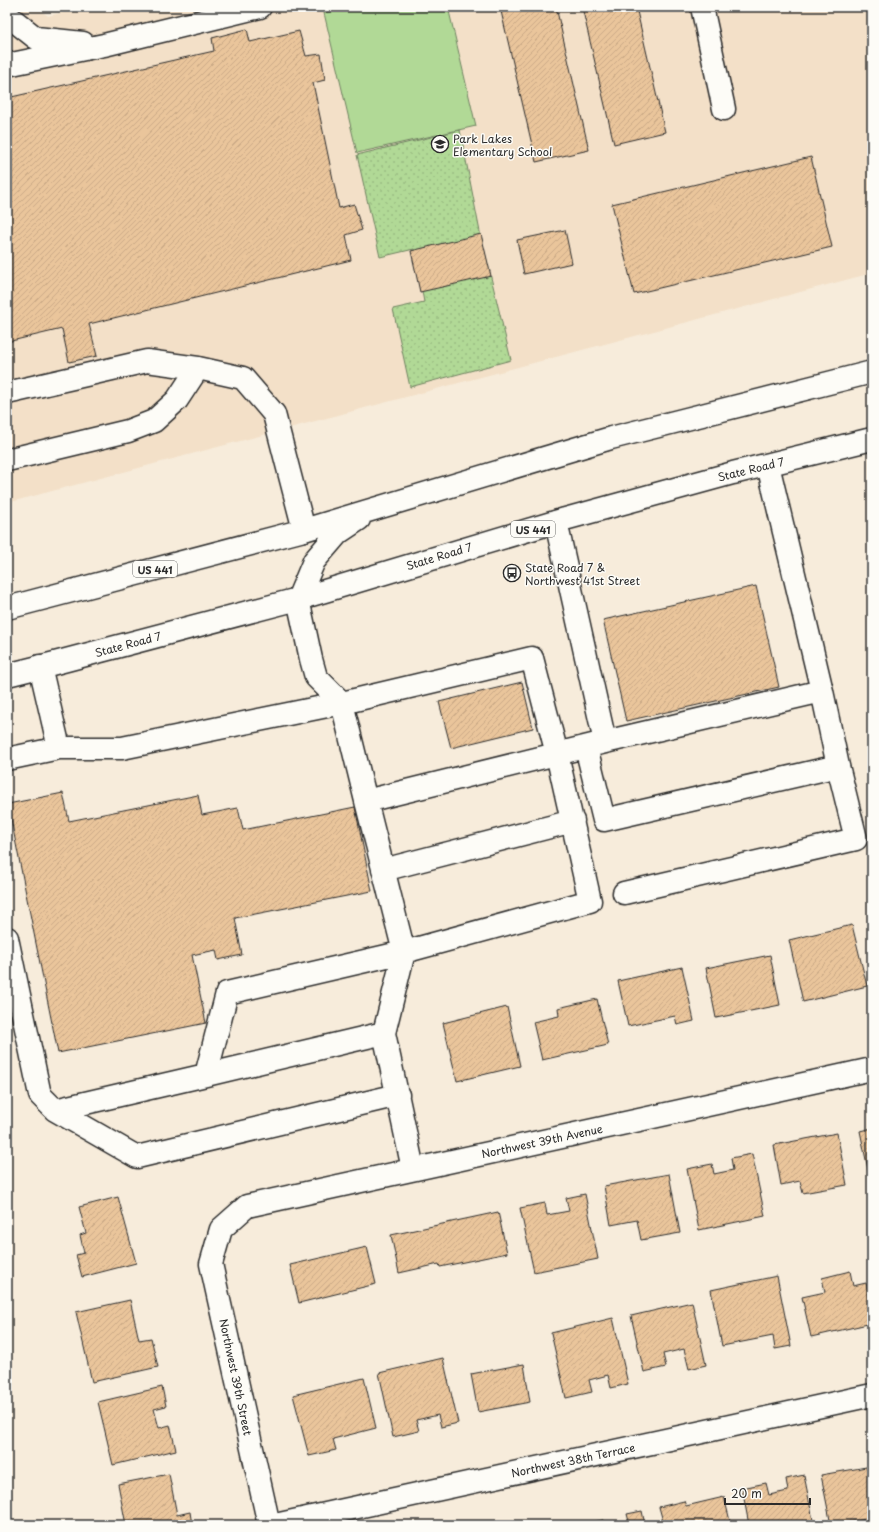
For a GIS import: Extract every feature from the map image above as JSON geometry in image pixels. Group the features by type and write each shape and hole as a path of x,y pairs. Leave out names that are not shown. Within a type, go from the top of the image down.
{"main road":[{"path":"7,65 104,45 260,7"},
{"path":"702,7 724,109"},
{"path":"7,15 36,38 104,45"},
{"path":"7,393 147,361 198,368 243,378 274,414 304,530"},
{"path":"7,460 128,431 154,421 178,400 198,368"},
{"name":"US 441","path":"7,608 304,530 611,438 872,372"},
{"name":"State Road 7","path":"7,675 298,599 556,522 768,464 872,439"},
{"path":"624,893 864,837 838,766 822,691 768,464"},
{"path":"371,510 338,534 314,561 298,599 316,677 342,703 404,952 384,1034 414,1169"},
{"path":"556,522 595,745 604,820 838,766"},
{"path":"7,759 59,748 122,748 342,703 532,658 573,821 590,902 404,952 227,993 206,1075"},
{"path":"40,666 59,748"},
{"path":"366,800 822,691"},
{"path":"383,870 573,821"},
{"path":"7,938 40,1095 55,1110 137,1157 398,1095"},
{"path":"55,1110 384,1034"},
{"name":"Northwest 39th Avenue","path":"221,1229 247,1206 872,1069"},
{"name":"Northwest 39th Street","path":"221,1229 212,1264 269,1525"},
{"name":"Northwest 38th Terrace","path":"275,1525 872,1395"}],"shaded area":[{"name":"Park Lakes Elementary School","path":"7,7 36,7 48,16 85,7 872,7 872,273 7,503"}],"green space":[{"path":"349,7 448,7 476,126 357,153 324,13"},
{"path":"460,130 480,232 511,360 410,387 393,309 424,302 414,249 380,257 357,155"}],"building":[{"path":"500,7 556,7 589,150 536,162"},
{"path":"582,7 636,7 665,132 614,144"},
{"path":"247,29 250,42 299,31 306,56 321,54 325,80 313,83 339,208 354,204 362,230 346,235 351,260 89,324 97,356 69,362 62,329 7,342 7,98 214,51 212,38"},
{"path":"811,157 832,247 634,294 612,204"},
{"path":"565,230 572,263 524,274 517,240"},
{"path":"481,234 491,276 420,292 411,251"},
{"path":"756,586 779,687 626,721 603,620"},
{"path":"522,682 533,728 451,748 439,702"},
{"path":"63,793 69,821 198,795 202,815 238,808 243,830 355,807 372,891 235,918 242,955 218,960 216,950 192,955 206,1023 58,1053 8,804"},
{"path":"872,918 872,931 869,919"},
{"path":"852,925 867,986 803,1002 789,940"},
{"path":"770,955 780,1005 716,1018 706,968"},
{"path":"682,967 694,1021 677,1025 675,1016 628,1026 618,981"},
{"path":"597,999 608,1045 542,1060 533,1022 559,1016 558,1008"},
{"path":"507,1007 520,1066 457,1081 443,1023"},
{"path":"872,1128 872,1183 871,1184 860,1131"},
{"path":"837,1133 847,1185 803,1193 800,1181 781,1185 774,1145"},
{"path":"752,1154 765,1216 699,1230 687,1169 712,1164 714,1174 733,1170 731,1158"},
{"path":"669,1174 680,1233 641,1240 637,1220 611,1225 604,1186"},
{"path":"585,1194 598,1259 534,1272 520,1208 545,1203 547,1215 569,1211 566,1198"},
{"path":"118,1197 136,1263 82,1277 76,1255 84,1253 80,1235 86,1233 79,1207"},
{"path":"498,1212 507,1253 440,1267 439,1264 399,1273 391,1235"},
{"path":"367,1247 376,1284 299,1303 290,1265"},
{"path":"850,1271 853,1286 866,1283 872,1310 872,1323 811,1337 802,1297 825,1292 822,1278"},
{"path":"777,1276 791,1346 775,1349 773,1336 722,1346 711,1290"},
{"path":"130,1300 139,1340 151,1338 158,1367 92,1382 76,1312"},
{"path":"692,1302 706,1365 689,1369 684,1349 663,1354 666,1367 644,1372 631,1316"},
{"path":"613,1318 628,1384 611,1388 608,1375 589,1380 592,1392 566,1398 551,1333"},
{"path":"443,1358 458,1423 441,1427 438,1415 416,1420 419,1431 393,1437 379,1373"},
{"path":"524,1364 530,1402 478,1412 471,1374"},
{"path":"364,1378 376,1428 333,1439 336,1450 309,1456 293,1395"},
{"path":"162,1387 166,1406 154,1409 159,1428 170,1425 176,1450 113,1465 98,1402"},
{"path":"872,1466 872,1518 831,1525 821,1475"},
{"path":"169,1474 177,1515 190,1512 192,1525 126,1525 118,1484"},
{"path":"804,1475 814,1525 749,1525 742,1488 766,1483 769,1495 788,1491 786,1479"},
{"path":"724,1497 731,1525 664,1525 659,1507 684,1501 686,1506"},
{"path":"642,1511 645,1525 630,1525 627,1514"},
{"path":"603,1520 604,1525 578,1525"}],"place":[{"name":"Park Lakes Elementary School","path":"440,144"},
{"name":"State Road 7 & Northwest 41st Street","path":"512,573"}]}
